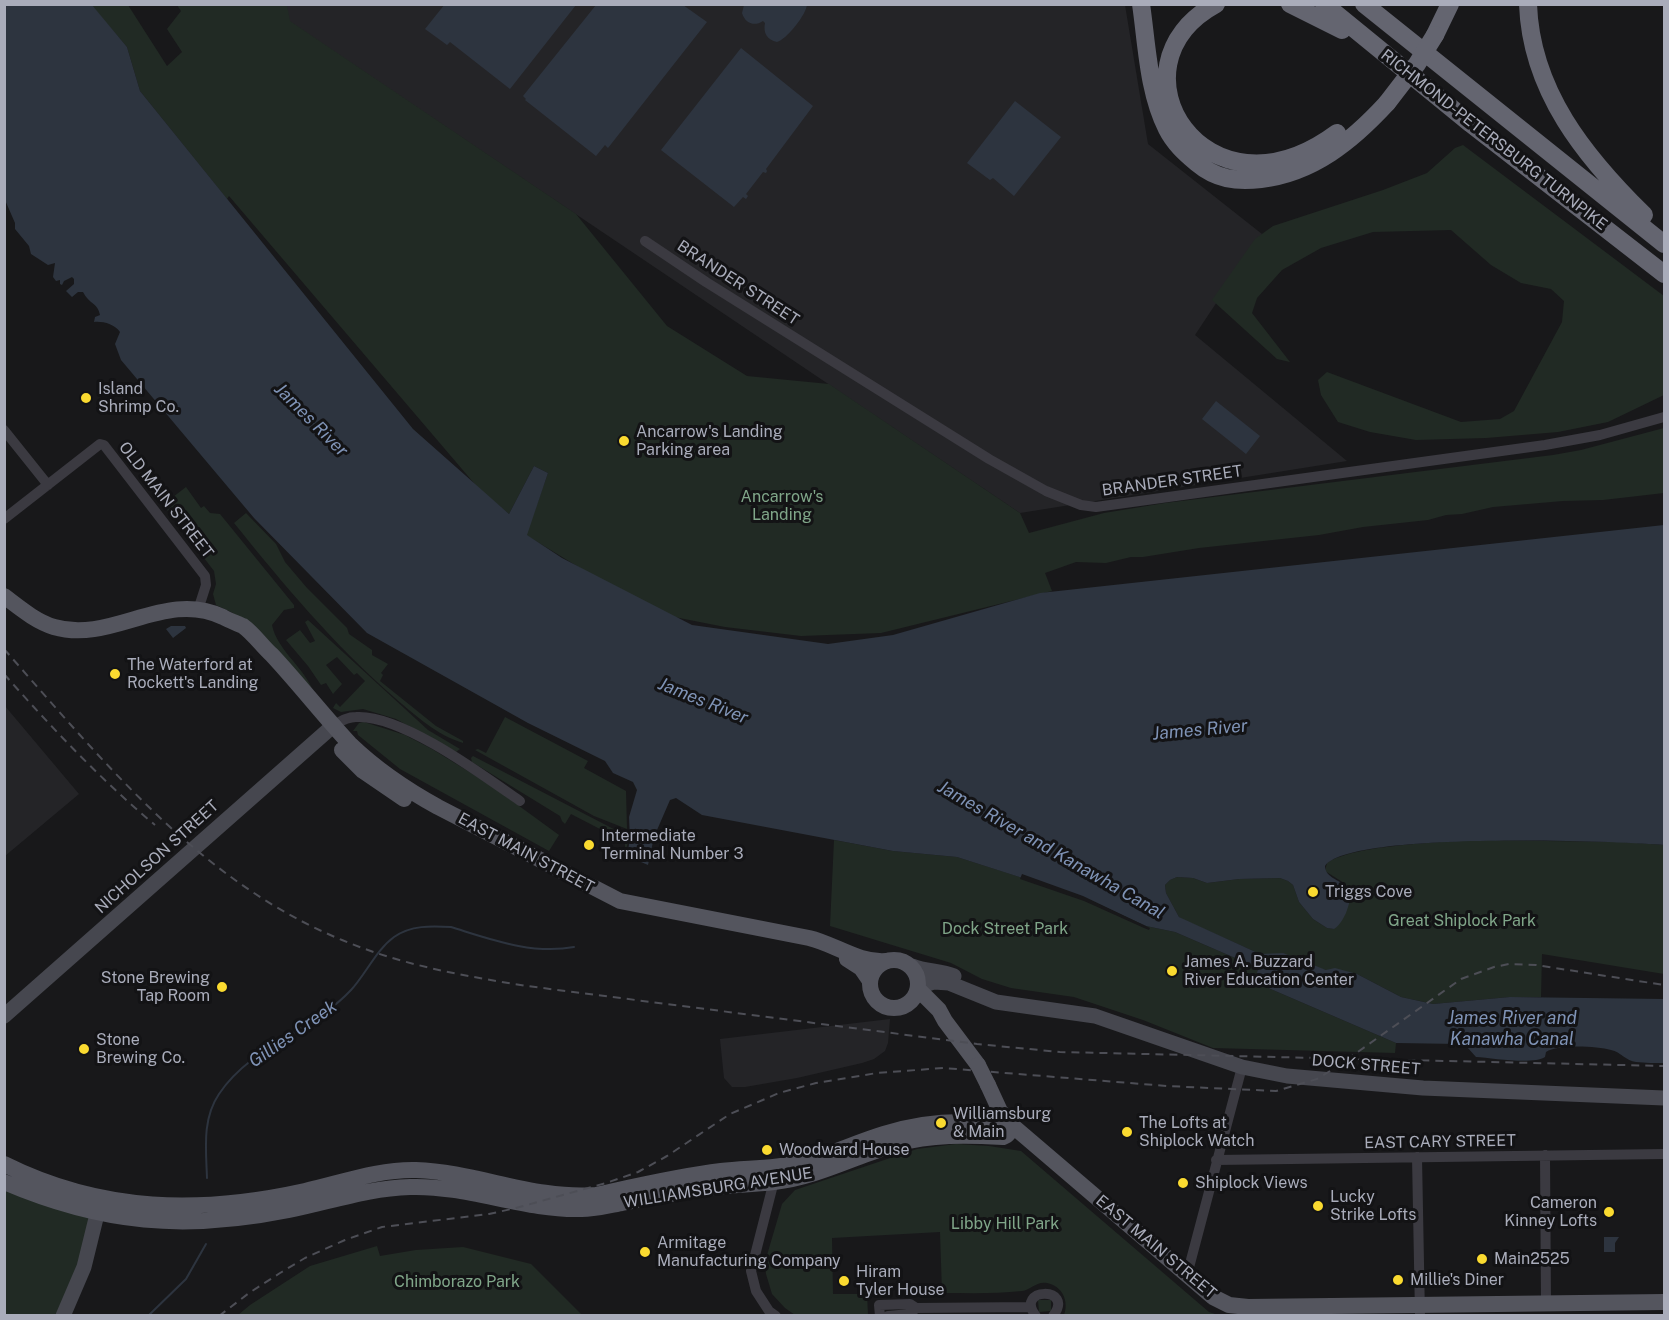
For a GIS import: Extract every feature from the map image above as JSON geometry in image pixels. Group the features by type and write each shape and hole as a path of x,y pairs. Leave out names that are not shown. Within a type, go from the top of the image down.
{"highway":[{"path":"1141,4 1152,82 1166,127 1183,151 1216,176 1237,180 1275,177 1302,169 1347,141 1383,98 1404,65 1450,4"},
{"path":"1216,4 1194,20 1181,34 1168,69 1170,94 1181,126 1194,141 1212,153 1230,162 1252,164 1295,157 1326,141 1383,98"},
{"path":"1290,4 1327,21 1356,39 1444,102"},
{"name":"RICHMOND-PETERSBURG TURNPIKE","path":"1324,4 1444,102 1665,274"},
{"name":"RICHMOND-PETERSBURG TURNPIKE","path":"1364,4 1665,244"},
{"path":"1430,32 1438,4"},
{"path":"1528,4 1538,65 1566,124 1599,167 1665,235"}],"main road":[{"name":"EAST MAIN STREET","path":"4,596 29,615 52,626 65,629 104,628 168,610 198,610 223,617 232,623 234,630 331,728 375,765 416,795 614,899 638,906 809,938 830,944 864,960 886,961"},
{"name":"EAST MAIN STREET","path":"331,728 363,771 393,793 434,812 612,906 818,947 856,964 870,981"},
{"name":"NICHOLSON STREET","path":"4,1016 331,728"},
{"path":"902,960 912,966 917,974 918,988 915,997 904,1006 891,1008 882,1005 873,995 870,981 873,971 886,961 902,960"},
{"name":"DOCK STREET","path":"912,966 949,974 990,994 1113,1022 1242,1067 1287,1076 1424,1088 1665,1098"},
{"name":"DOCK STREET","path":"918,988 944,982 996,1002 1048,1011 1073,1012"},
{"name":"EAST MAIN STREET","path":"918,988 939,1010 978,1065 1000,1111 1014,1127 1218,1300 1240,1307 1420,1310 1546,1310 1665,1302"},
{"name":"EAST MAIN STREET","path":"904,1006 924,1009 945,1021"},
{"name":"WILLIAMSBURG AVENUE","path":"4,1182 46,1199 99,1205 159,1206 225,1204 303,1191 376,1174 417,1170 543,1192 580,1196 596,1195 699,1174 775,1174 883,1134 912,1127 975,1122 1014,1127"},
{"name":"WILLIAMSBURG AVENUE","path":"4,1164 99,1205"},
{"path":"63,1316 84,1267 99,1205"}],"street":[{"name":"BRANDER STREET","path":"645,241 706,282 989,459 1046,491 1081,505 1096,507 1545,445 1600,435 1665,417"},
{"path":"4,430 48,485 4,519"},
{"name":"OLD MAIN STREET","path":"48,485 103,444 205,576 206,585 198,610"},
{"path":"331,728 345,719 362,717 401,728 448,754 520,801"},
{"path":"1187,1275 1242,1067"},
{"name":"EAST CARY STREET","path":"1216,1160 1665,1154"},
{"path":"1545,1155 1546,1310"},
{"path":"1418,1157 1420,1310"},
{"path":"775,1174 751,1271 756,1291 769,1311 776,1316"},
{"path":"888,1316 916,1312 1034,1311 1032,1302 1037,1295 1050,1293 1058,1304 1053,1316"},
{"path":"879,1316 879,1305 910,1304 916,1312"}],"shaded area":[{"path":"265,5 1125,5 1148,144 1262,234 1195,335 1347,461 1020,513"},
{"path":"5,706 79,794 4,856"},
{"path":"890,1019 885,1051 874,1059 797,1078 745,1087 732,1087 724,1078 720,1039"}],"green space":[{"name":"Ancarrow's Landing","path":"91,5 128,5 167,66 182,52 167,29 181,11 177,5 287,5 290,21 576,214 667,326 747,376 829,384 1020,513 1029,533 1104,513 1165,503 1553,455 1664,428 1664,493 1603,500 1493,507 1428,520 1363,527 1319,535 1199,548 1131,557 1106,563 1076,562 1045,573 1052,591 881,633 801,636 725,627 654,613 526,535 548,473 534,466 509,514 479,489 229,196 227,199 140,91 127,47"},
{"path":"1463,145 1664,296 1664,395 1608,422 1558,432 1486,438 1416,440 1370,432 1338,422 1321,395 1318,380 1327,372 1461,422 1500,419 1514,411 1562,322 1564,301 1551,289 1521,283 1491,265 1451,230 1373,232 1321,248 1282,270 1257,298 1252,313 1290,362 1277,359 1212,300 1255,239 1273,226 1427,173 1455,148"},
{"path":"186,487 201,508 204,506 210,513 220,514 294,605 294,608 284,610 272,625 279,642 312,688 233,613 216,605 213,594 216,584 214,571 158,498 158,494 166,489 173,497"},
{"path":"246,513 276,544 285,562 347,628 349,634 372,650 372,655 388,664 381,673 383,675 380,681 436,726 463,743 444,735 419,718 330,636 234,523"},
{"path":"308,620 428,730 460,749 456,752 396,719 363,709 341,712 333,708 336,703 340,707 365,681 357,673 354,675 337,657 326,665 342,684 333,694 326,683 321,685 286,640 300,630 310,643 315,641 305,622"},
{"path":"505,717 588,761 584,768 626,791 627,829 594,816 475,750 486,753"},
{"path":"364,722 405,735 489,784 559,835 549,851 400,769 358,735 357,731 353,731 359,723"},
{"path":"473,756 629,837 625,855 625,842 571,814 565,824 560,816 472,762"},
{"name":"Dock Street Park","path":"834,840 893,851 957,857 1086,898 1146,926 1175,932 1256,967 1266,987 1396,1043 1395,1053 1213,1048 1143,1020 1074,997 1011,988 982,979 951,963 830,926"},
{"name":"Great Shiplock Park","path":"1470,840 1623,842 1664,845 1664,974 1542,954 1541,997 1510,997 1433,1004 1401,997 1357,974 1326,970 1260,954 1179,917 1166,893 1165,885 1177,877 1193,878 1207,883 1239,879 1280,878 1293,885 1299,902 1313,919 1327,928 1334,929 1344,883 1325,871 1327,863 1356,852"},
{"name":"Libby Hill Park","path":"956,1144 1021,1151 1209,1312 1218,1315 1064,1315 1066,1305 1061,1291 1047,1283 1012,1292 942,1293 940,1232 832,1238 833,1294 867,1294 868,1315 795,1315 772,1294 765,1262 782,1204 795,1190 917,1149"},
{"path":"4,1182 97,1212 63,1315 5,1315"},
{"name":"Chimborazo Park","path":"377,1246 380,1256 416,1250 463,1247 531,1264 582,1315 238,1315 310,1266"},
{"path":"1038,1300 1051,1300 1051,1311 1039,1312"}],"water":[{"path":"445,4 576,5 510,89 450,42 447,45 425,29"},
{"path":"807,4 804,14 795,26 777,42 766,36 763,21 756,24 750,23 742,13 744,5"},
{"path":"4,5 92,5 127,47 140,91 413,429 509,514 534,466 548,473 527,535 562,558 692,625 828,644 893,635 1040,593 1664,525 1664,845 1485,841 1381,847 1344,855 1325,866 1331,877 1347,887 1350,893 1346,913 1334,929 1327,928 1313,919 1299,902 1293,885 1280,878 1239,879 1207,883 1193,878 1177,877 1165,885 1166,893 1179,917 1260,954 1283,953 1326,970 1335,968 1357,974 1401,997 1433,1004 1510,997 1664,999 1664,1063 1632,1061 1615,1051 1587,1047 1552,1049 1546,1052 1545,1057 1522,1061 1476,1057 1467,1047 1459,1044 1396,1043 1266,987 1256,967 1175,932 1146,926 1085,898 957,857 893,851 702,815 676,798 670,800 654,837 648,865 627,856 630,839 629,817 637,790 633,782 613,773 605,761 528,723 367,633 254,518 121,360 115,344 120,332 108,324 94,322 95,317 100,315 99,311 83,292 78,292 72,297 66,291 74,284 74,279 72,277 64,281 62,285 60,284 60,280 56,281 53,277 55,263 48,265 31,254 29,246 15,229 15,223 5,200"},
{"path":"596,5 683,5 707,22 608,148 605,145 596,156 525,100 523,96"},
{"path":"741,48 813,106 766,169 766,173 763,172 746,194 748,196 746,199 743,197 734,207 661,150"},
{"path":"1015,101 1061,137 1014,196 993,178 990,180 967,163"},
{"path":"1216,401 1260,436 1246,454 1202,419"},
{"path":"171,626 185,626 186,628 173,638 166,629"},
{"path":"1604,1237 1619,1237 1615,1243 1615,1252 1604,1252"}],"pier":[{"path":"1022,874 1083,896 1150,928 1149,930 1084,901 1020,879"}],"waterway":[{"name":"Gillies Creek","path":"207,1178 207,1124 219,1094 248,1063 335,1005 351,990 394,937 414,928 451,927 496,941 527,947 543,949 574,947"},
{"path":"1309,963 1312,957"},
{"name":"Gillies Creek","path":"148,1316 186,1279 206,1244"}],"railway":[{"path":"4,649 117,775 199,852 243,886 291,915 364,949 410,963 456,974 527,986 977,1044 1060,1052 1664,1066"},
{"path":"4,674 77,752 155,825"},
{"path":"219,1316 280,1273 305,1258 345,1240 382,1227 489,1214 606,1183 638,1172 667,1156 730,1114 779,1093 816,1083 877,1073 943,1068 1167,1086 1276,1091 1317,1079 1461,979 1494,967 1509,964 1536,965 1664,985"}],"place":[{"name":"Island Shrimp Co.","path":"86,398"},
{"name":"Ancarrow's Landing Parking area","path":"624,441"},
{"name":"The Waterford at Rockett's Landing","path":"115,674"},
{"name":"Intermediate Terminal Number 3","path":"589,845"},
{"name":"Triggs Cove","path":"1313,892"},
{"name":"James A. Buzzard River Education Center","path":"1172,971"},
{"name":"Stone Brewing Tap Room","path":"222,987"},
{"name":"Stone Brewing Co.","path":"84,1049"},
{"name":"Williamsburg & Main","path":"941,1123"},
{"name":"The Lofts at Shiplock Watch","path":"1127,1132"},
{"name":"Woodward House","path":"767,1150"},
{"name":"Shiplock Views","path":"1183,1183"},
{"name":"Lucky Strike Lofts","path":"1318,1206"},
{"name":"Cameron Kinney Lofts","path":"1609,1212"},
{"name":"Armitage Manufacturing Company","path":"645,1252"},
{"name":"Main2525","path":"1482,1259"},
{"name":"Millie's Diner","path":"1398,1280"},
{"name":"Hiram Tyler House","path":"844,1281"}],"water label":[{"name":"James River","path":"311,420"},
{"name":"James River","path":"703,701"},
{"name":"James River","path":"1200,730"},
{"name":"James River and Kanawha Canal","path":"1051,850"},
{"name":"James River and Kanawha Canal","path":"1512,1028"}]}
